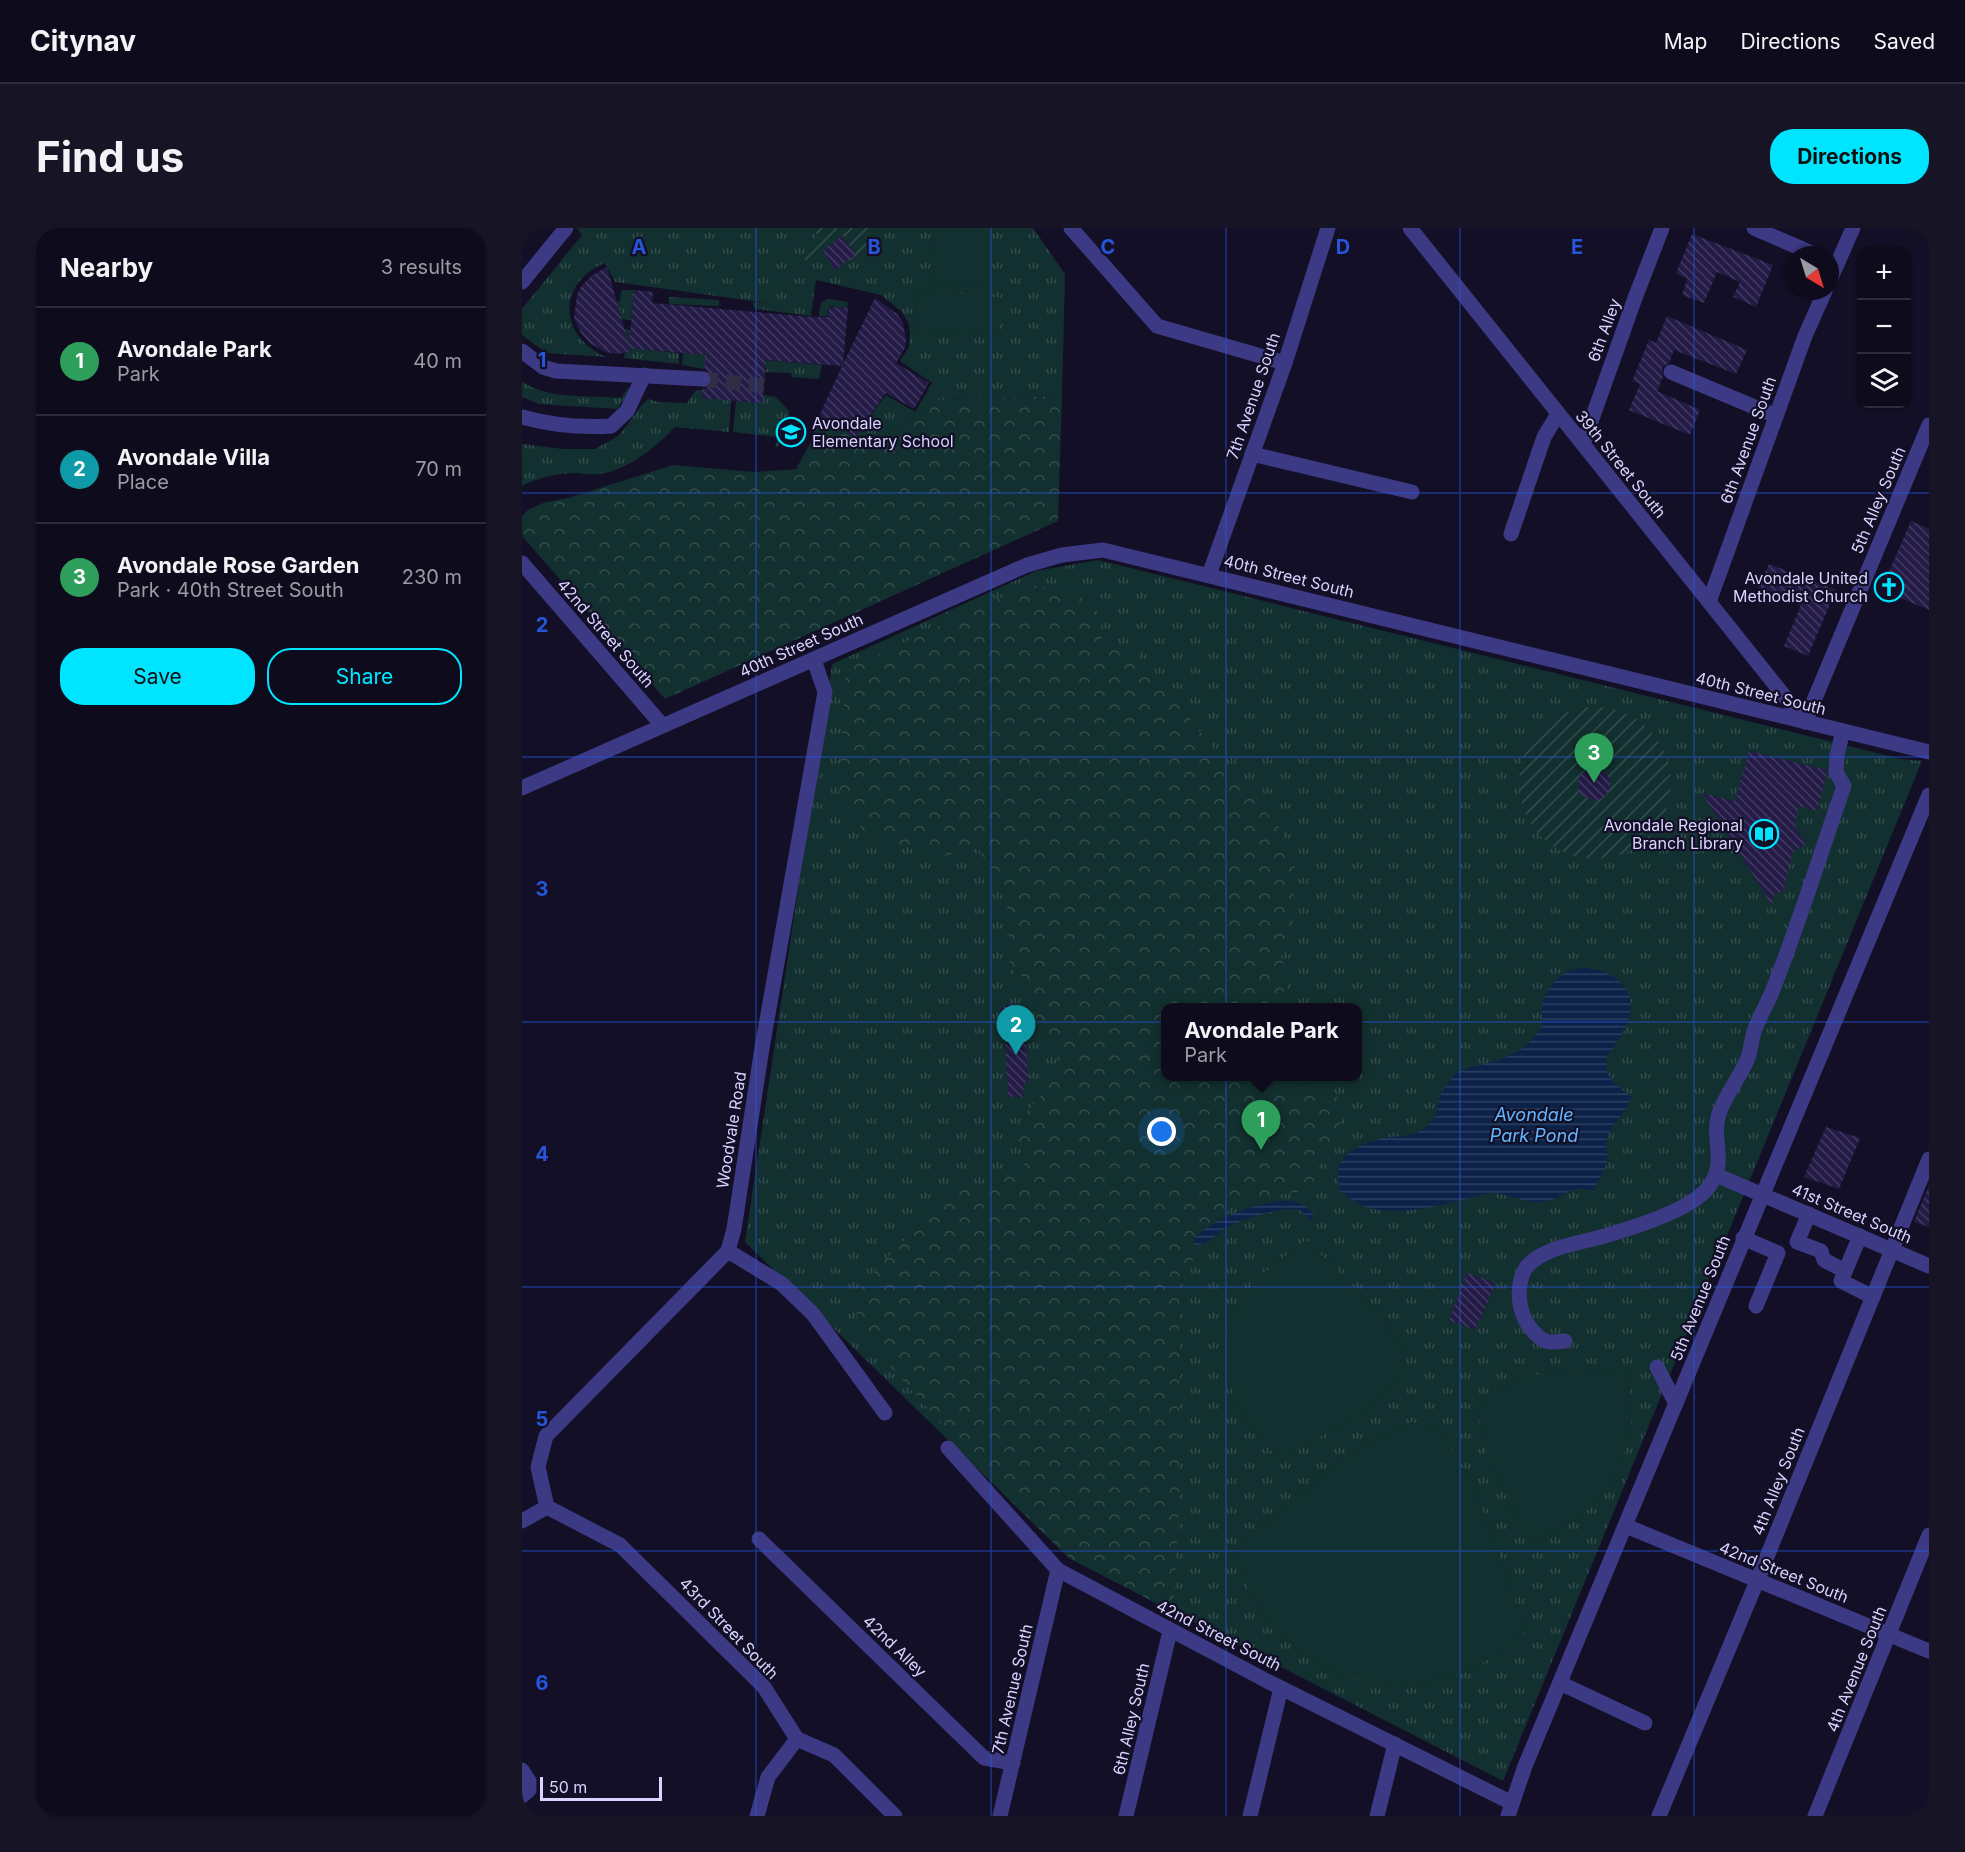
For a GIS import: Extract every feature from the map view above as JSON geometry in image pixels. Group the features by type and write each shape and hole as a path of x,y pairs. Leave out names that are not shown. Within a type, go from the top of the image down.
{"street":[{"path":"522,282 566,228"},
{"path":"1071,228 1157,326 1285,363"},
{"name":"7th Avenue South","path":"1209,575 1285,363 1328,228"},
{"name":"39th Street South","path":"1410,228 1805,722"},
{"name":"6th Alley","path":"1582,444 1662,228"},
{"path":"1754,228 1795,246"},
{"path":"1839,252 1853,228"},
{"name":"6th Avenue South","path":"1709,602 1805,336 1821,300"},
{"path":"522,351 543,367 556,371 703,379"},
{"path":"1671,372 1776,416"},
{"path":"522,417 546,424 611,426 627,411 644,375"},
{"path":"1510,534 1544,437 1558,414"},
{"name":"5th Alley South","path":"1805,722 1929,425"},
{"path":"1252,454 1412,492"},
{"name":"40th Street South","path":"522,788 1027,565 1062,555 1103,550 1929,752"},
{"name":"42nd Street South","path":"522,563 662,725"},
{"name":"Woodvale Road","path":"728,1251 734,1229 762,1048 825,692 814,660"},
{"path":"1565,1341 1550,1342 1539,1338 1524,1317 1519,1287 1525,1269 1540,1256 1568,1245 1602,1236 1650,1228 1695,1200 1707,1190 1716,1175 1719,1156 1716,1123 1720,1110 1748,1057 1754,1030 1772,993 1844,786 1836,772 1837,755 1843,731"},
{"name":"5th Avenue South","path":"1510,1810 1743,1239 1929,795"},
{"name":"4th Alley South","path":"1659,1816 1929,1159"},
{"name":"41st Street South","path":"1716,1175 1929,1266"},
{"path":"1797,1242 1809,1214"},
{"path":"1860,1236 1841,1281 1873,1297"},
{"path":"1743,1239 1778,1253"},
{"path":"1756,1306 1778,1253 1791,1243 1797,1242 1821,1251 1824,1260 1845,1270"},
{"path":"522,1521 547,1507 538,1467 546,1436 728,1251 782,1284 813,1314 885,1413"},
{"path":"1657,1367 1676,1404"},
{"name":"42nd Street South","path":"948,1448 1058,1570 1281,1688 1395,1744 1510,1810"},
{"name":"43rd Street South","path":"547,1507 620,1545 764,1687 797,1738"},
{"name":"42nd Street South","path":"1626,1526 1929,1651"},
{"name":"4th Avenue South","path":"1815,1816 1929,1535"},
{"name":"42nd Alley","path":"759,1539 984,1758 1013,1763"},
{"name":"7th Avenue South","path":"1000,1816 1058,1570"},
{"name":"6th Alley South","path":"1126,1816 1170,1630"},
{"path":"1560,1683 1645,1723"},
{"path":"1250,1816 1281,1688"},
{"path":"757,1816 768,1777 797,1738 834,1755 895,1816"},
{"path":"1377,1816 1395,1744"},
{"path":"522,1770 529,1781 529,1790 522,1796"}],"green space":[{"path":"577,228 1033,228 1065,274 1062,396 938,400 866,449 855,437 886,395 915,412 932,383 900,361 909,347 910,331 902,312 881,295 816,280 811,316 756,309 753,306 753,302 767,303 615,282 605,263 589,272 578,283 571,297 570,310 572,324 580,337 591,348 607,357 546,353 522,335 522,309 582,235"},
{"path":"816,228 869,228 867,249 835,270 824,253 809,265 803,257 818,246"},
{"path":"935,228 990,228 988,287 932,285"},
{"path":"917,289 1003,298 999,336 914,328"},
{"path":"623,290 634,290 631,320 622,319 617,302 620,301"},
{"path":"669,297 719,300 719,306 669,304"},
{"path":"828,299 848,302 847,308 829,306 827,316 819,316 821,303"},
{"path":"624,329 651,333 649,350 679,353 679,364 624,358 625,353 630,352"},
{"path":"683,353 708,355 704,369 682,365"},
{"path":"763,360 822,365 819,379 792,377 791,373 765,372 766,367 763,367"},
{"path":"522,381 543,391 569,396 621,398 628,388 631,390 617,409 539,404 522,397"},
{"path":"696,390 731,400 729,432 675,427 650,450 621,468 600,474 555,475 522,486 522,444 563,449 596,449 620,434 648,399 659,402 687,403"},
{"path":"763,395 776,397 789,411 789,437 775,448 778,437 733,432 736,401 762,403"},
{"path":"1062,396 1058,521 665,699 522,536 522,516 528,510 543,503 568,498 673,465 754,472 796,469 813,438 814,427 820,416 855,437 866,449 937,400"},
{"path":"1098,560 1901,759 1922,761 1503,1781 1069,1558 745,1242 832,664 1036,571"},
{"path":"1028,585 1059,590 1081,597 1097,610 1101,620 1102,644 1124,645 1138,654 1151,676 1175,699 1229,769 1282,831 1295,861 1293,925 1281,956 1289,985 1273,1003 1161,1003 1161,1081 1264,1081 1265,1088 1327,1089 1347,1105 1310,1190 1243,1200 1216,1219 1179,1284 1179,1509 1173,1612 1069,1558 1013,1503 862,1335 857,1323 856,1308 863,1284 946,1195 1006,1178 1024,1167 1025,1153 1019,1143 1017,1133 1019,1124 1051,1083 1058,1052 1037,1018 1027,983 1023,977 1010,969 1008,910 996,876 977,847 946,856 869,838 851,815 839,792 846,669"},
{"path":"1595,707 1610,708 1624,713 1649,729 1665,754 1670,768 1670,798 1665,812 1649,837 1624,853 1610,858 1595,859 1580,858 1566,853 1541,837 1525,812 1520,798 1519,783 1520,768 1525,754 1541,729 1566,713 1580,708"},
{"path":"1306,1240 1384,1316 1383,1324 1408,1353 1404,1374 1375,1400 1375,1405 1280,1460 1264,1443 1239,1405 1230,1385 1225,1364 1225,1342 1230,1321 1247,1290 1271,1267"},
{"path":"1624,1371 1630,1390 1632,1410 1625,1451 1617,1470 1594,1504 1579,1517 1562,1528 1529,1541 1485,1454 1488,1448 1477,1413 1489,1392 1522,1382 1529,1375"},
{"path":"1411,1422 1440,1429 1462,1468 1469,1472 1526,1630 1505,1648 1482,1663 1442,1678 1402,1684 1365,1680 1329,1669 1298,1649 1270,1623 1248,1589 1233,1550 1352,1451"}],"water":[{"name":"Avondale Park Pond","path":"1589,968 1616,978 1627,991 1631,1005 1626,1027 1607,1055 1606,1068 1618,1086 1632,1097 1609,1133 1606,1165 1593,1192 1586,1189 1573,1190 1543,1202 1489,1193 1435,1206 1395,1211 1370,1208 1356,1203 1340,1191 1339,1167 1348,1154 1371,1141 1410,1135 1422,1130 1435,1116 1440,1096 1454,1075 1465,1069 1505,1058 1517,1052 1541,1028 1543,1003 1558,978 1575,970"},
{"path":"1288,1200 1306,1206 1314,1215 1311,1221 1301,1211 1294,1209 1275,1211 1233,1224 1207,1242 1194,1245 1194,1238 1226,1216 1250,1207"}],"building":[{"path":"1692,234 1773,265 1756,307 1733,297 1740,282 1717,272 1704,303 1682,295 1687,279 1676,273"},
{"path":"843,236 856,255 835,270 823,250"},
{"path":"607,267 629,345 634,290 653,292 652,303 812,317 828,317 829,307 848,308 843,364 875,298 897,314 903,323 905,348 896,363 929,383 914,409 886,393 855,437 819,416 842,366 766,360 763,403 702,398 702,389 708,387 713,380 711,374 704,369 706,355 629,348 630,352 617,354 605,352 590,343 581,333 574,318 577,295 591,276"},
{"path":"1667,316 1747,350 1736,374 1674,350 1669,363 1662,368 1663,377 1657,391 1700,410 1690,435 1629,410 1640,384 1632,381 1649,340 1656,343"},
{"path":"1911,521 1929,529 1929,610 1881,590"},
{"path":"1769,564 1836,590 1808,656 1784,646 1801,605 1758,588"},
{"name":"Avondale Regional Branch Library","path":"1749,751 1826,770 1827,774 1817,811 1799,806 1794,824 1806,844 1793,851 1783,893 1775,891 1772,905 1702,793 1735,801"},
{"path":"1594,768 1605,773 1610,784 1605,795 1594,800 1583,795 1578,784 1583,773"},
{"path":"1014,1003 1021,1027 1034,1034 1026,1042 1028,1082 1025,1082 1022,1098 1008,1096 1005,1036 1009,1036 1000,1008"},
{"path":"1826,1127 1860,1138 1839,1189 1804,1177"},
{"path":"1929,1185 1929,1227 1914,1222"},
{"path":"1467,1273 1496,1283 1475,1330 1449,1320"}],"tunnel":[{"path":"703,379 764,386"}],"place":[{"name":"Avondale Elementary School","path":"791,432"},
{"name":"Avondale United Methodist Church","path":"1889,587"},
{"name":"Avondale Rose Garden","path":"1594,783"},
{"name":"Avondale Regional Branch Library","path":"1764,834"},
{"name":"Avondale Villa","path":"1016,1055"},
{"name":"Avondale Park","path":"1261,1150"}]}
